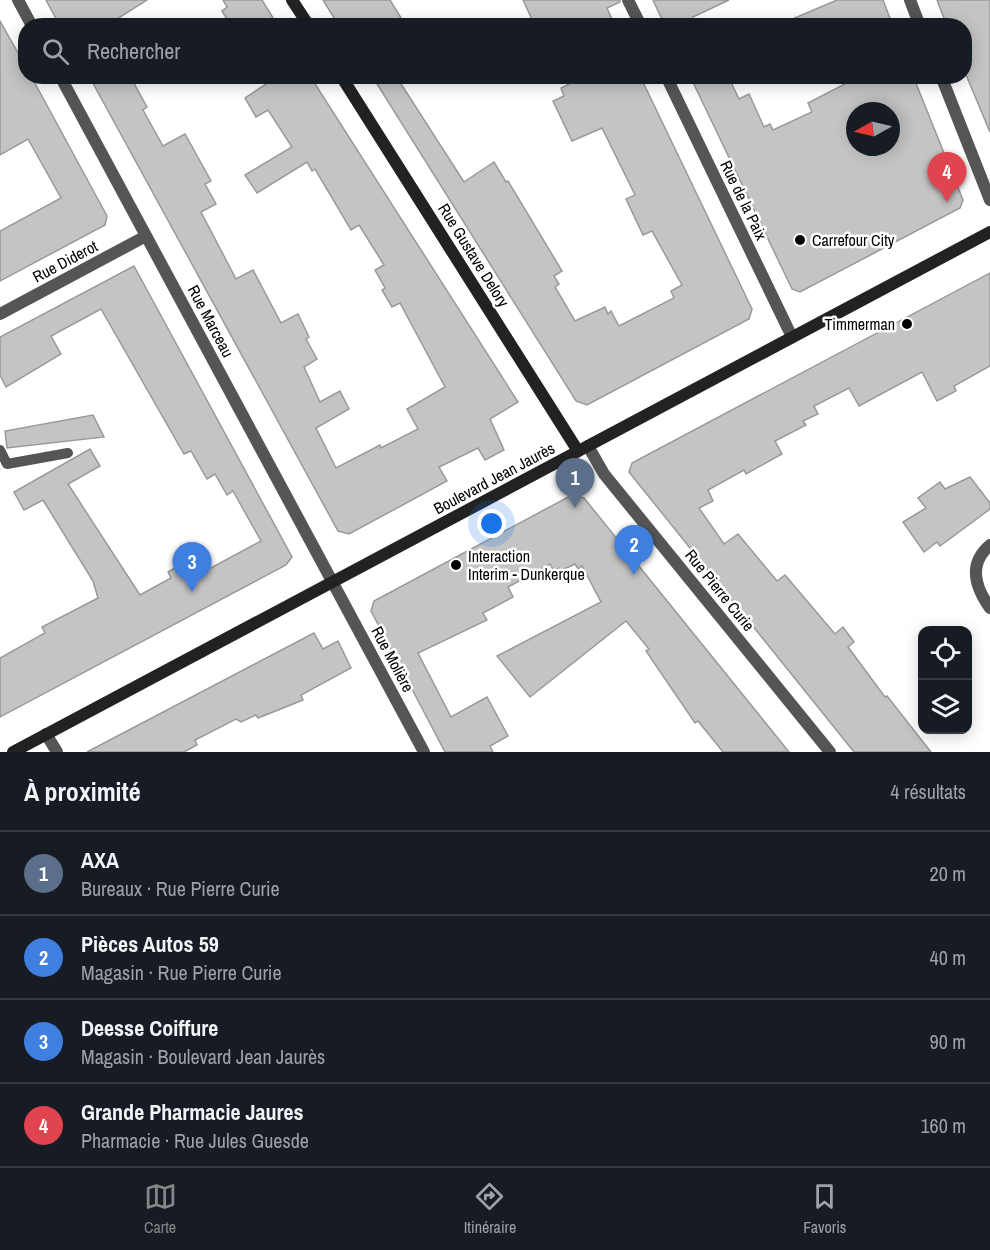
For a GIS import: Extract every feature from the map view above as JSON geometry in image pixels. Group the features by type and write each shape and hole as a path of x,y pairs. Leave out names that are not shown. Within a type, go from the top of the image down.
{"street":[{"path":"18,0 28,18"},
{"path":"292,0 304,18"},
{"path":"628,0 637,18"},
{"path":"910,0 917,18"},
{"name":"Rue Marceau","path":"64,84 334,582"},
{"name":"Rue Gustave Delory","path":"346,84 583,449"},
{"name":"Rue de la Paix","path":"670,84 792,337"},
{"path":"944,84 990,201"},
{"name":"Boulevard Jean Jaurès","path":"13,752 990,232"},
{"name":"Rue Diderot","path":"0,314 147,236"},
{"name":"Rue Pierre Curie","path":"583,449 830,752"},
{"path":"990,545 980,555 975,573 978,589 990,608"},
{"name":"Rue Molière","path":"334,582 424,752"},
{"path":"46,734 57,752"}],"lane":[{"path":"0,450 7,464 68,453"}],"building":[{"path":"46,0 147,0 119,18 56,18"},
{"path":"223,0 262,0 273,18 226,18 222,11 227,7"},
{"path":"323,0 390,0 401,18 334,18"},
{"path":"523,0 620,0 607,8 611,18 531,18"},
{"path":"653,0 729,0 693,18 661,18"},
{"path":"837,0 883,0 890,18 795,18"},
{"path":"937,0 990,0 990,132 970,84 972,84 972,18 944,18"},
{"path":"0,21 18,53 18,84 35,84 107,216 105,225 0,281 0,231 61,198 28,139 0,155"},
{"path":"93,84 134,84 147,107 143,110 163,146 185,134 211,181 205,184 216,204 201,212 236,279 253,270 281,323 298,314 309,337 306,339 317,359 304,367 320,402 340,391 349,409 316,428 336,468 380,445 381,448 418,429 407,409 445,387 400,303 392,307 382,290 385,288 375,270 384,265 359,225 351,230 315,169 312,171 307,162 257,193 245,175 292,147 268,110 256,117 245,98 266,84 315,84 518,402 490,419 504,450 485,460 478,448 439,467 447,481 349,534 338,531"},
{"path":"377,84 401,84 464,182 494,162 506,182 508,181 562,271 554,276 559,284 555,287 575,321 605,307 608,314 611,311 619,326 674,298 671,291 682,285 652,231 643,235 626,199 635,195 602,128 572,141 553,101 564,96 561,88 569,84 644,84 752,309 749,319 587,405 576,401"},
{"path":"694,84 732,84 739,99 749,94 764,127 770,124 773,130 812,112 808,103 845,84 916,84 963,200 960,208 800,292 792,289"},
{"path":"134,266 292,557 286,565 0,717 0,658 45,633 42,627 98,598 93,581 43,500 24,510 14,492 90,449 100,466 68,484 140,595 171,578 168,572 189,559 198,575 261,541 233,491 227,495 215,474 207,479 191,451 184,454 101,309 51,336 61,354 6,387 0,375 0,337"},
{"path":"990,273 990,366 954,386 956,391 937,401 922,372 859,406 849,388 814,406 818,414 803,421 806,425 775,441 782,454 746,474 744,470 708,490 713,501 699,508 724,544 738,534 777,581 785,575 835,634 843,627 854,642 848,647 885,697 887,696 931,752 854,752 629,472 632,463"},
{"path":"93,415 104,437 7,448 5,431"},
{"path":"970,477 990,503 990,509 940,546 937,542 924,552 903,522 926,508 918,498 940,482 945,489"},
{"path":"572,495 584,498 789,752 723,752 698,721 695,723 646,651 649,649 626,621 530,697 497,656 601,602 582,566 578,569 575,564 560,571 559,568 554,571 550,564 508,587 513,597 483,613 487,620 418,653 451,717 487,697 508,736 490,746 493,752 445,752 371,611 374,601"},
{"path":"314,633 323,649 338,641 351,668 301,695 303,700 258,718 256,715 241,722 236,719 195,740 197,745 184,752 87,752"}],"place":[{"name":"Grande Pharmacie Jaures","path":"947,202"},
{"name":"Carrefour City","path":"800,240"},
{"name":"Timmerman","path":"907,324"},
{"name":"AXA","path":"575,508"},
{"name":"Interaction Interim - Dunkerque","path":"456,565"},
{"name":"Pièces Autos 59","path":"634,575"},
{"name":"Deesse Coiffure","path":"192,592"}]}
